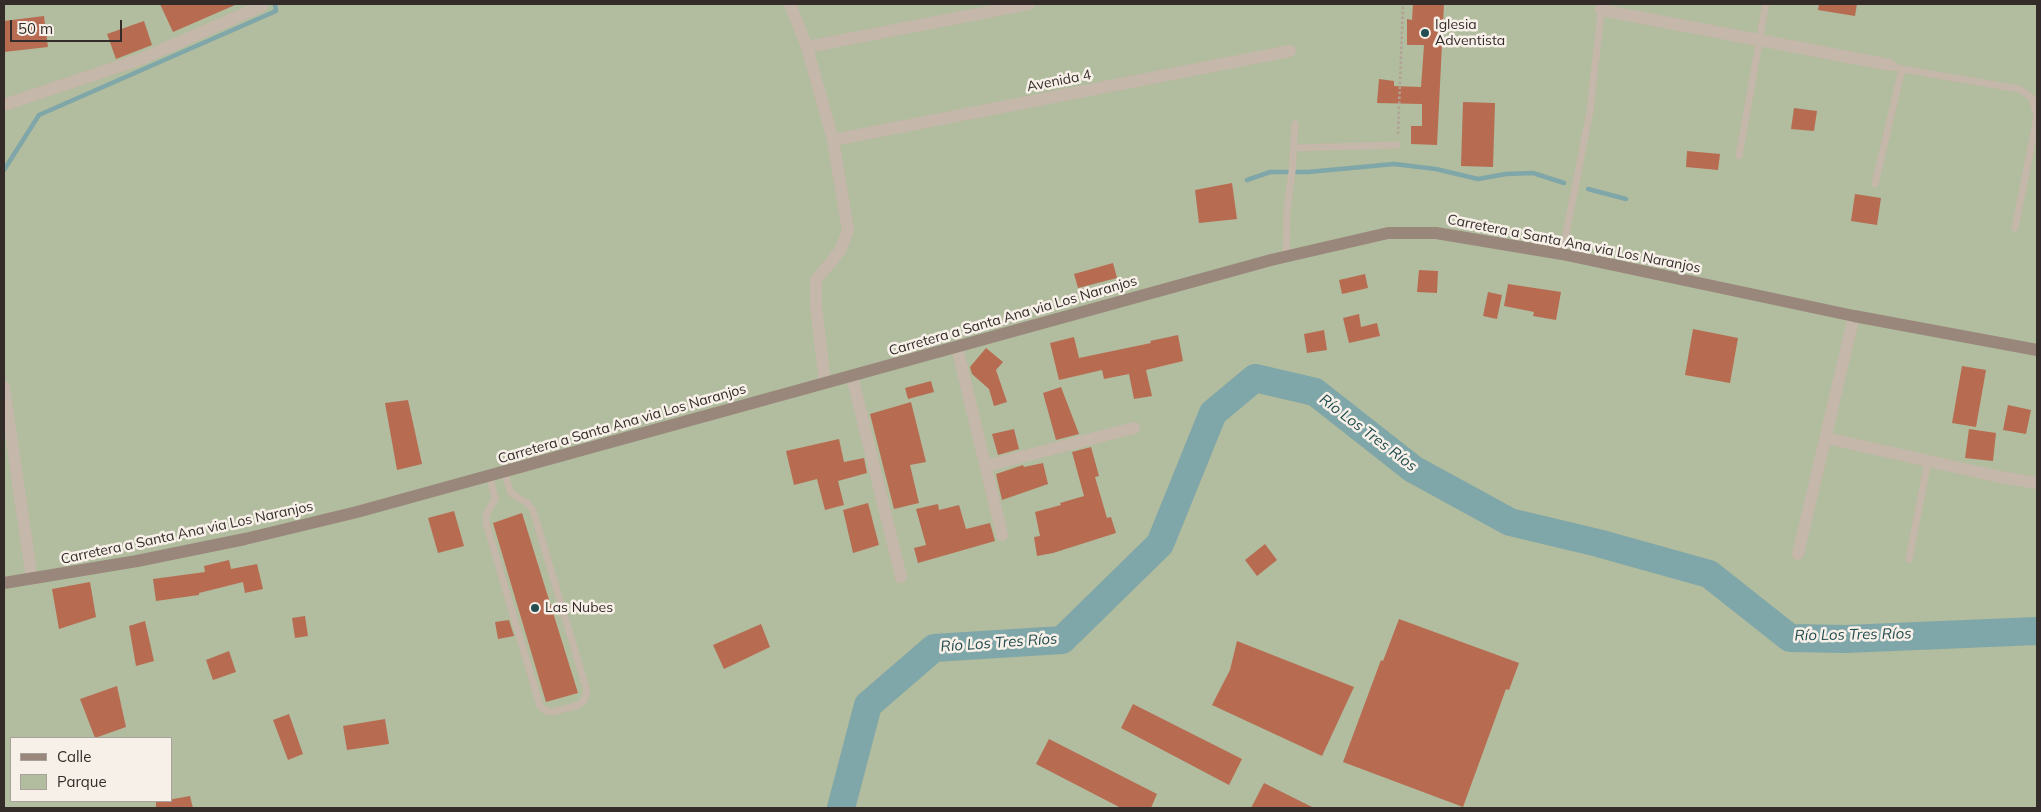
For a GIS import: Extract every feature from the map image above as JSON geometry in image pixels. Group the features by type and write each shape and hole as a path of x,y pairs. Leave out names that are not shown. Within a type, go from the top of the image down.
{"main road":[{"name":"Carretera a Santa Ana via Los Naranjos","path":"4,583 245,539 490,476 1286,256 1358,238 1412,232 1436,233 1562,254 1854,316 2037,350"}],"street":[{"path":"790,4 807,47 833,140 848,230 840,251 816,280 816,306 825,383"},
{"path":"807,47 1029,4"},
{"path":"4,106 141,59 262,6"},
{"path":"1602,7 1896,67"},
{"name":"Avenida 4","path":"833,140 1290,51"},
{"path":"1798,554 1854,316"},
{"path":"957,347 1002,535"},
{"path":"852,376 901,577"},
{"path":"4,387 32,579"},
{"path":"986,466 1134,428"},
{"path":"1826,438 2037,483"}],"lane":[{"path":"1739,156 1766,4"},
{"path":"1562,254 1580,170 1590,111 1602,7"},
{"path":"1875,184 1896,67 2019,89 2032,98 2037,117 2016,228"},
{"path":"1286,256 1287,210 1295,124"},
{"path":"1294,148 1397,146"},
{"path":"1909,559 1928,461"},
{"path":"490,476 495,499 486,516 486,523 540,706 546,711 552,712 579,705 584,700 587,691 533,510 527,503 511,493 504,472"}],"path":[{"path":"1397,146 1403,4"}],"green space":[{"path":"4,4 2037,4 2037,808 4,808"}],"building":[{"path":"160,4 235,4 235,5 173,32"},
{"path":"1413,4 1444,4 1437,145 1411,144 1411,126 1422,126 1422,104 1377,103 1379,79 1394,81 1394,86 1421,87 1424,45 1407,45 1407,19 1412,20"},
{"path":"1819,4 1857,4 1855,16 1818,10"},
{"path":"44,16 48,47 4,52 4,21"},
{"path":"144,21 152,45 116,59 107,34"},
{"path":"1463,102 1495,103 1493,167 1461,166"},
{"path":"1794,108 1817,111 1814,131 1791,129"},
{"path":"1687,151 1720,154 1718,170 1686,167"},
{"path":"1232,183 1237,219 1199,223 1195,190"},
{"path":"1855,194 1881,198 1877,225 1851,221"},
{"path":"1113,263 1117,278 1078,288 1074,274"},
{"path":"1419,270 1438,271 1437,293 1417,292"},
{"path":"1365,274 1368,288 1342,294 1339,280"},
{"path":"1508,284 1561,292 1556,320 1533,316 1534,312 1504,306"},
{"path":"1488,292 1502,295 1497,319 1483,316"},
{"path":"1359,314 1361,327 1377,323 1380,336 1349,343 1343,318"},
{"path":"1693,329 1738,338 1730,383 1685,375"},
{"path":"1324,330 1327,350 1307,353 1304,334"},
{"path":"1178,335 1183,361 1146,370 1152,396 1134,399 1129,374 1104,379 1102,370 1059,380 1050,343 1074,337 1079,358 1151,343 1150,341"},
{"path":"986,348 1003,362 996,370 1007,402 994,406 989,389 972,374 970,367"},
{"path":"1962,366 1986,370 1976,427 1952,423"},
{"path":"931,381 934,392 908,399 905,388"},
{"path":"1061,387 1079,434 1056,440 1043,393"},
{"path":"408,400 422,464 397,470 385,403"},
{"path":"911,402 926,462 910,465 919,503 894,509 870,414"},
{"path":"2008,405 2031,410 2026,434 2003,430"},
{"path":"1014,429 1019,449 998,455 992,434"},
{"path":"1969,429 1996,433 1993,461 1965,458"},
{"path":"839,439 844,462 864,458 867,473 838,481 844,505 825,510 817,479 794,485 786,451"},
{"path":"1091,447 1099,476 1095,477 1107,518 1111,517 1116,533 1053,553 1037,556 1034,537 1040,536 1035,512 1084,496 1072,452"},
{"path":"1043,463 1048,484 1002,500 996,474 1023,465 1024,467"},
{"path":"868,503 879,545 853,553 843,510"},
{"path":"938,504 939,510 959,505 966,529 990,523 995,541 918,563 914,548 926,545 916,509"},
{"path":"454,511 464,546 438,553 428,518"},
{"name":"Las Nubes","path":"522,513 578,693 546,702 493,523"},
{"path":"1265,544 1277,560 1257,576 1245,560"},
{"path":"229,560 231,569 257,564 263,589 245,593 243,582 199,593 199,595 156,601 153,579 205,572 204,566"},
{"path":"90,582 96,617 59,629 52,589"},
{"path":"305,616 308,636 295,638 292,618"},
{"path":"1399,619 1519,663 1509,690 1506,689 1463,807 1343,762 1381,660 1383,661"},
{"path":"509,620 514,636 498,639 495,622"},
{"path":"145,621 154,661 136,666 129,626"},
{"path":"761,624 770,647 724,669 713,645"},
{"path":"1237,641 1354,687 1322,756 1212,705 1230,670"},
{"path":"229,651 236,672 213,680 206,660"},
{"path":"117,686 126,727 95,737 80,699"},
{"path":"1133,704 1242,759 1229,785 1121,728"},
{"path":"289,714 303,754 288,760 273,720"},
{"path":"385,719 389,744 347,750 343,726"},
{"path":"1049,739 1157,794 1151,808 1121,808 1036,764"},
{"path":"1264,783 1314,808 1251,808"},
{"path":"190,796 193,808 156,808 156,802 172,802 172,799"}],"waterway":[{"path":"4,170 39,115 276,11 275,4"},
{"path":"1247,180 1270,172 1308,172 1394,164 1436,169 1478,179 1506,174 1533,173 1564,183"},
{"path":"1588,189 1626,199"},
{"name":"Río Los Tres Ríos","path":"841,808 868,705 934,648 1062,640 1160,544 1213,413 1255,378 1315,392 1413,469 1510,522 1598,543 1709,574 1790,638 1846,639 2037,631"}],"place":[{"name":"Iglesia Adventista","path":"1425,33"},
{"name":"Las Nubes","path":"535,608"}]}
